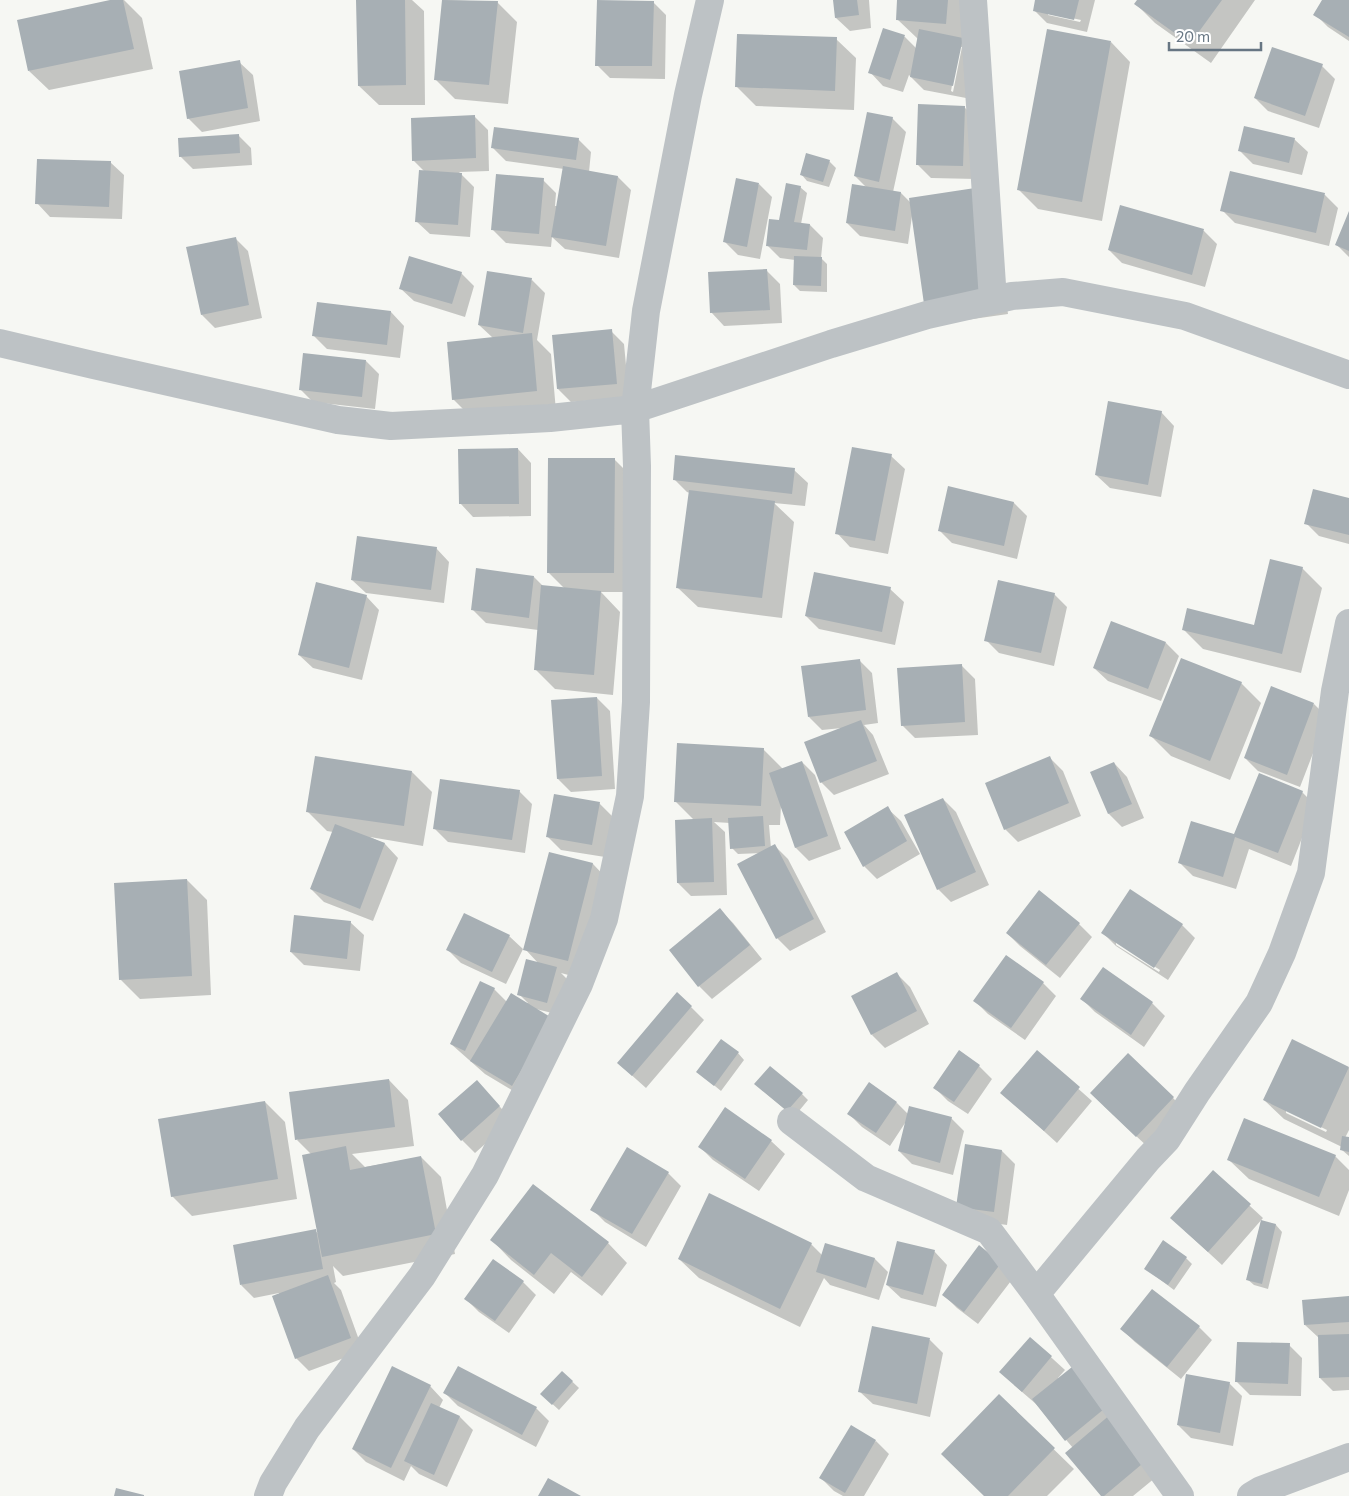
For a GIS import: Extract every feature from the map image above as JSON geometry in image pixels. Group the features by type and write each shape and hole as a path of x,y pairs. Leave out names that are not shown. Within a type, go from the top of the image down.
{"street":[{"path":"268,1496 273,1483 307,1428 422,1276 485,1176 579,984 604,919 630,796 636,702 637,466 635,409 646,311 688,95 710,0"},
{"path":"973,0 993,300"},
{"path":"0,343 338,420 391,426 550,418 635,409 831,344 927,315 1012,296 1063,292 1186,316 1349,375"},
{"path":"1036,1294 1167,1139 1259,1003 1282,953 1311,873 1335,691 1349,623"},
{"path":"792,1121 866,1178 989,1231 1180,1496"},
{"path":"1251,1496 1261,1490 1349,1457"}],"building":[{"path":"110,0 123,0 134,49 28,71 17,20"},
{"path":"356,0 405,0 406,85 358,86"},
{"path":"442,0 498,1 489,85 434,80"},
{"path":"597,0 654,1 652,66 595,66"},
{"path":"833,0 857,0 859,15 835,18"},
{"path":"897,0 948,0 946,24 896,20"},
{"path":"1035,0 1079,0 1074,20 1033,11"},
{"path":"1137,0 1222,0 1190,44 1134,4"},
{"path":"1322,0 1349,0 1349,37 1313,15"},
{"path":"883,28 905,35 890,80 868,73"},
{"path":"919,29 963,38 953,86 910,77"},
{"path":"1047,29 1111,41 1082,202 1017,190"},
{"path":"737,34 837,37 835,91 735,87"},
{"path":"1272,47 1323,64 1305,116 1254,98"},
{"path":"240,60 248,108 187,119 179,71"},
{"path":"918,104 965,106 963,166 916,165"},
{"path":"867,112 893,117 879,182 854,176"},
{"path":"475,115 476,158 412,161 411,118"},
{"path":"1244,126 1295,138 1289,163 1238,151"},
{"path":"494,127 579,138 576,160 491,148"},
{"path":"239,134 240,153 179,157 178,138"},
{"path":"806,153 830,160 823,182 800,175"},
{"path":"37,159 111,161 109,207 35,204"},
{"path":"563,166 618,176 606,246 551,237"},
{"path":"419,170 462,173 458,225 415,222"},
{"path":"1230,171 1325,193 1316,233 1220,211"},
{"path":"496,174 544,178 539,234 491,230"},
{"path":"736,178 759,183 747,247 723,242"},
{"path":"786,183 801,186 794,222 810,224 807,250 766,246 769,219 779,220"},
{"path":"852,184 901,192 895,231 846,223"},
{"path":"975,188 989,294 924,304 909,198"},
{"path":"1120,205 1204,229 1192,275 1108,250"},
{"path":"1349,211 1349,251 1335,245"},
{"path":"236,237 249,305 201,315 186,247"},
{"path":"409,256 462,272 452,304 399,289"},
{"path":"794,256 822,257 821,286 793,285"},
{"path":"767,269 770,310 710,313 708,272"},
{"path":"487,271 532,278 523,333 478,325"},
{"path":"317,302 391,311 387,345 312,336"},
{"path":"612,329 617,384 557,389 552,335"},
{"path":"532,333 537,391 452,400 447,342"},
{"path":"303,353 366,360 362,397 299,390"},
{"path":"1108,401 1162,411 1148,485 1095,475"},
{"path":"852,447 892,454 875,541 835,534"},
{"path":"518,448 519,504 459,504 458,449"},
{"path":"675,455 795,468 792,494 673,480"},
{"path":"548,458 615,458 614,573 547,573"},
{"path":"948,486 1014,502 1004,546 938,531"},
{"path":"1313,489 1349,498 1349,535 1304,524"},
{"path":"689,490 775,501 762,598 676,588"},
{"path":"357,536 437,547 431,590 351,580"},
{"path":"1270,559 1303,567 1282,654 1182,630 1187,608 1254,625"},
{"path":"476,568 534,576 529,618 471,610"},
{"path":"814,572 891,587 882,632 805,616"},
{"path":"998,580 1055,593 1041,653 984,641"},
{"path":"316,582 367,595 349,668 298,655"},
{"path":"541,585 601,591 594,675 534,670"},
{"path":"1111,621 1166,642 1148,689 1093,668"},
{"path":"1181,658 1242,682 1210,761 1149,736"},
{"path":"860,659 866,710 808,717 801,666"},
{"path":"962,664 965,722 901,726 897,668"},
{"path":"1271,686 1314,703 1287,775 1244,758"},
{"path":"597,697 602,776 557,779 551,700"},
{"path":"861,720 877,761 820,783 804,742"},
{"path":"677,743 764,748 761,806 674,802"},
{"path":"315,756 412,771 404,826 306,812"},
{"path":"1050,756 1069,803 1004,830 985,783"},
{"path":"802,761 828,836 795,848 769,773"},
{"path":"1114,762 1132,804 1108,814 1090,772"},
{"path":"1259,773 1303,791 1278,853 1235,837 1223,877 1178,863 1191,821 1234,834"},
{"path":"440,779 520,790 512,840 433,829"},
{"path":"554,794 600,802 592,845 546,837"},
{"path":"943,798 976,872 937,890 904,815"},
{"path":"888,806 907,841 863,867 844,832"},
{"path":"763,816 765,846 730,849 728,818"},
{"path":"712,818 714,882 677,883 675,820"},
{"path":"335,824 385,843 360,909 310,889"},
{"path":"775,844 814,919 776,939 737,864"},
{"path":"549,852 593,863 568,961 523,950"},
{"path":"187,879 192,976 119,980 114,883"},
{"path":"1130,889 1183,924 1154,968 1101,933"},
{"path":"1039,890 1080,923 1046,965 1006,933"},
{"path":"720,908 750,945 698,987 669,950"},
{"path":"464,913 510,935 492,972 446,950"},
{"path":"294,915 351,921 347,959 290,952"},
{"path":"1006,955 1044,982 1011,1028 973,1001"},
{"path":"526,959 557,967 547,1003 517,995"},
{"path":"1103,967 1153,1002 1131,1035 1080,999"},
{"path":"897,972 917,1011 871,1035 851,996"},
{"path":"480,981 495,988 465,1051 450,1044"},
{"path":"677,992 692,1006 632,1076 617,1063"},
{"path":"511,993 552,1018 512,1086 470,1061"},
{"path":"721,1039 739,1052 714,1086 696,1072"},
{"path":"1292,1039 1349,1067 1321,1128 1263,1100"},
{"path":"959,1050 980,1065 954,1102 933,1088"},
{"path":"1037,1050 1080,1087 1044,1131 1000,1093"},
{"path":"1128,1053 1174,1097 1136,1137 1090,1093"},
{"path":"770,1066 803,1093 787,1111 754,1084"},
{"path":"389,1079 395,1127 295,1140 289,1092"},
{"path":"477,1080 500,1106 461,1141 438,1114"},
{"path":"869,1082 897,1102 876,1133 847,1114"},
{"path":"265,1101 278,1179 171,1197 158,1119"},
{"path":"909,1106 952,1117 940,1163 898,1151"},
{"path":"725,1107 772,1140 745,1179 698,1147"},
{"path":"1244,1118 1336,1155 1319,1197 1227,1160"},
{"path":"1342,1136 1349,1137 1349,1152 1340,1150"},
{"path":"965,1144 1002,1150 994,1212 956,1207"},
{"path":"346,1146 350,1170 421,1156 436,1234 322,1257 302,1155"},
{"path":"627,1147 669,1172 632,1234 590,1210"},
{"path":"1213,1170 1251,1204 1208,1252 1170,1218"},
{"path":"533,1184 609,1242 582,1277 551,1253 534,1275 490,1240"},
{"path":"709,1193 812,1243 780,1309 678,1259"},
{"path":"1261,1220 1276,1224 1262,1284 1246,1280"},
{"path":"316,1229 323,1269 240,1285 233,1245"},
{"path":"1163,1240 1187,1257 1168,1285 1144,1269"},
{"path":"897,1241 935,1250 923,1295 886,1285"},
{"path":"825,1243 875,1258 866,1288 816,1272"},
{"path":"979,1245 1001,1263 964,1312 942,1295"},
{"path":"493,1259 524,1281 495,1321 464,1299"},
{"path":"328,1275 351,1338 295,1359 272,1296"},
{"path":"1152,1289 1200,1326 1167,1367 1120,1329"},
{"path":"1349,1296 1349,1322 1304,1325 1302,1300"},
{"path":"872,1326 930,1338 917,1404 858,1392"},
{"path":"1349,1334 1349,1377 1319,1378 1318,1335"},
{"path":"1030,1337 1052,1356 1022,1392 999,1372"},
{"path":"1237,1342 1290,1343 1288,1384 1235,1382"},
{"path":"392,1366 431,1385 391,1468 352,1449"},
{"path":"458,1366 537,1407 522,1435 443,1393"},
{"path":"1072,1367 1104,1409 1065,1441 1032,1399"},
{"path":"562,1371 573,1381 552,1405 540,1394"},
{"path":"1186,1374 1230,1382 1220,1433 1177,1425"},
{"path":"999,1394 1055,1448 1008,1496 984,1496 941,1454"},
{"path":"431,1403 460,1416 434,1475 404,1461"},
{"path":"1111,1414 1148,1459 1104,1496 1101,1496 1065,1453"},
{"path":"851,1425 876,1440 845,1493 819,1478"},
{"path":"548,1478 581,1496 538,1496"},
{"path":"116,1488 144,1495 144,1496 114,1496"}]}
